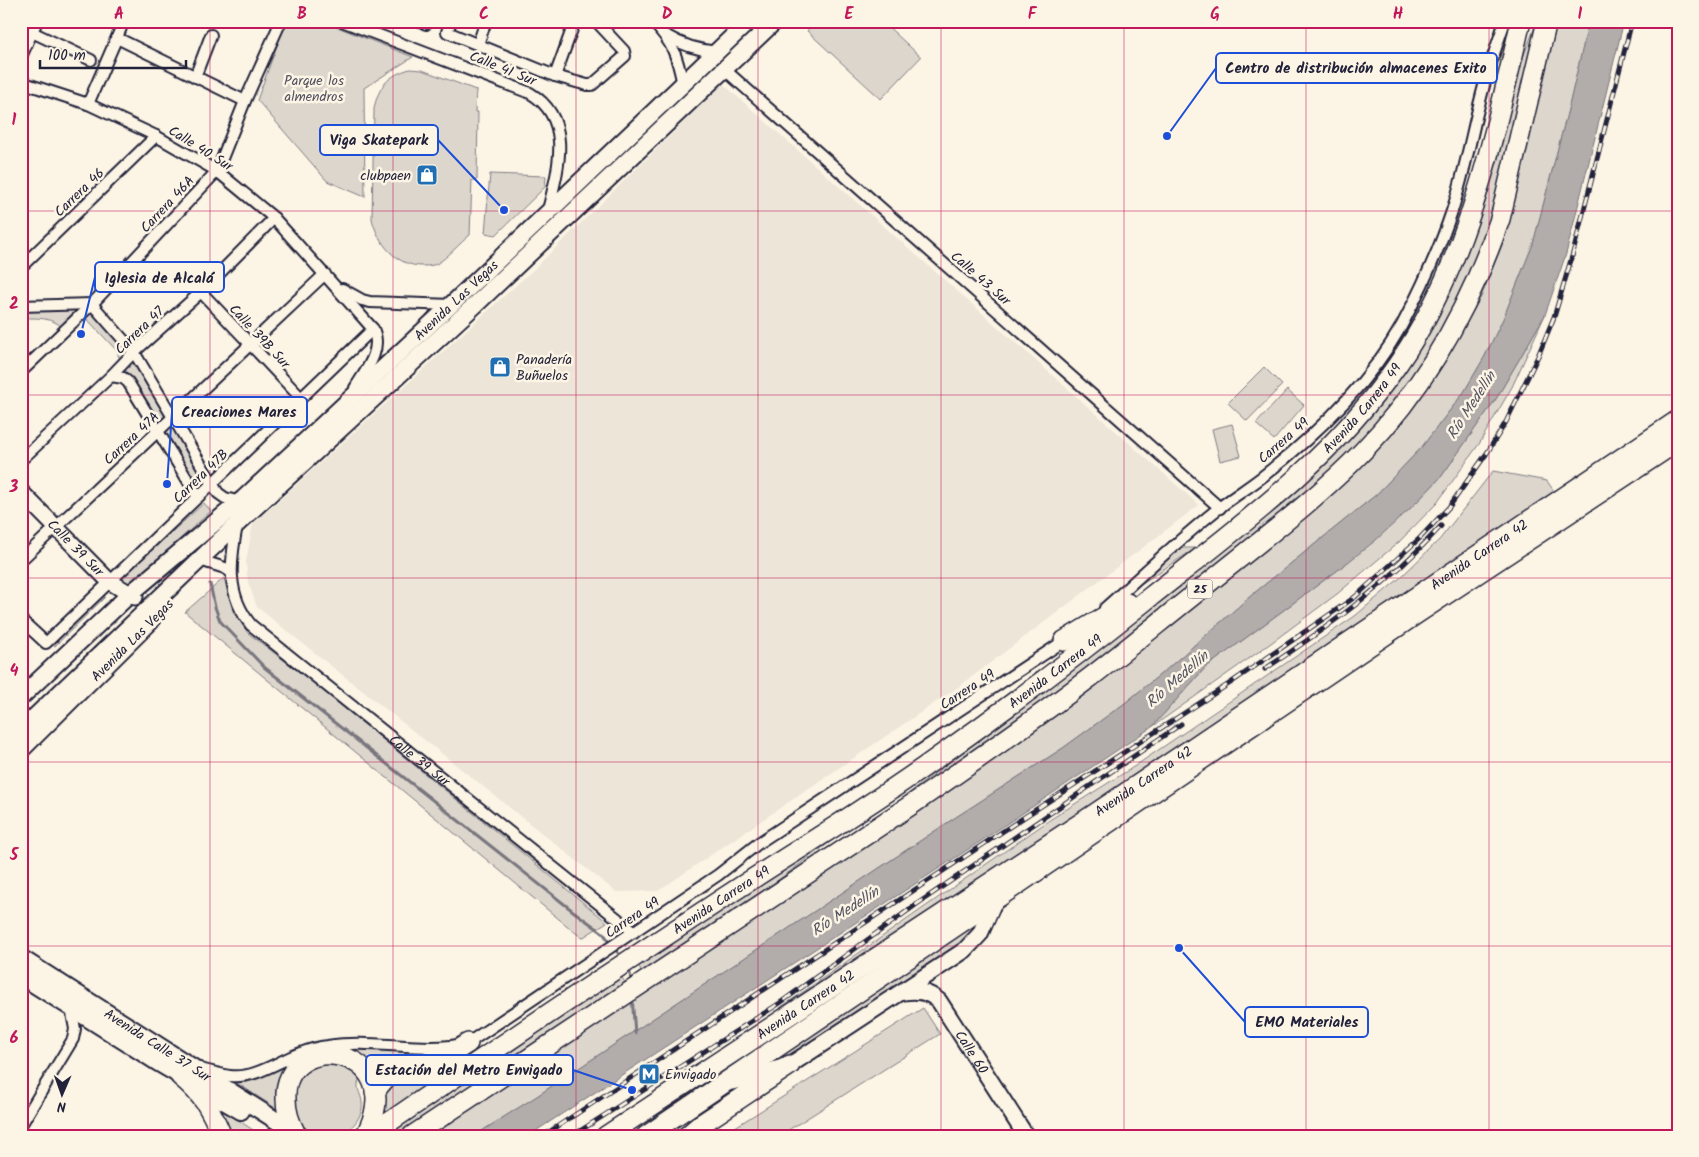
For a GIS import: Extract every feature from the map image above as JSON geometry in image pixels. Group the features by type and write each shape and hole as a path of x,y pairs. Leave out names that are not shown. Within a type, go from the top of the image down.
{"highway":[{"name":"Avenida Carrera 49","path":"367,1136 612,971 922,769 1097,640 1242,525 1320,456 1373,397 1398,364 1422,327 1441,290 1477,196 1521,21"},
{"path":"1512,57 1530,21"},
{"name":"Avenida Carrera 49","path":"412,1136 988,752 1115,658 1329,484 1363,451 1388,424 1436,357 1468,298 1492,242 1502,209 1547,21"},
{"name":"Avenida Carrera 42","path":"606,1136 1085,821 1678,420"},
{"name":"Avenida Carrera 42","path":"646,1136 1506,554 1678,441"},
{"path":"1064,641 1192,564"},
{"path":"1212,734 1260,721"},
{"path":"815,868 922,769"},
{"path":"375,1092 389,1074 446,1056 468,1043"},
{"path":"292,1135 286,1110 285,1093 290,1074 299,1064 310,1058 339,1055 350,1058 360,1064 372,1080 376,1109 367,1136"},
{"path":"687,1136 700,1125 790,1065"},
{"path":"186,1071 204,1100 222,1136"},
{"path":"680,1136 690,1108"}],"main road":[{"name":"Avenida Las Vegas","path":"22,699 158,573 241,502 749,21"},
{"name":"Avenida Las Vegas","path":"21,730 206,558 237,524 474,306 775,21"},
{"path":"407,367 418,351 431,338 432,330 428,326"},
{"path":"204,533 209,543 206,558"},
{"name":"Avenida Las Vegas","path":"21,750 190,583 206,558"},
{"name":"Avenida Calle 37 Sur","path":"21,958 186,1071 224,1100 292,1135"},
{"name":"Avenida Calle 37 Sur","path":"21,976 71,1008 186,1071 292,1135"}],"street":[{"path":"21,57 24,44 37,21"},
{"path":"88,104 124,21"},
{"name":"Carrera 46A","path":"21,372 92,304 217,171 245,101 281,21"},
{"name":"Calle 41 Sur","path":"342,21 530,93 540,99 554,117 560,148 556,179 547,214"},
{"path":"451,21 447,32 555,76 583,85 592,85 624,58 624,51 596,21"},
{"path":"478,44 486,21"},
{"path":"555,76 576,21"},
{"path":"652,21 664,34 674,50 683,84"},
{"name":"Carrera 49","path":"186,1071 242,1076 262,1070 299,1053 329,1046 361,1044 438,1048 468,1043 718,875 760,842 1064,641 1094,618 1177,543 1261,478 1319,429 1346,401 1375,365 1401,326 1453,210 1485,83 1505,21"},
{"path":"32,32 91,60"},
{"path":"664,34 690,48 717,52"},
{"path":"195,76 212,35"},
{"path":"117,38 245,101"},
{"name":"Calle 43 Sur","path":"724,70 1220,508"},
{"name":"Calle 40 Sur","path":"21,82 88,104 156,136 217,171 274,218 374,328"},
{"name":"Carrera 46","path":"21,268 156,136"},
{"name":"Carrera 47","path":"21,460 134,352 201,292 274,218"},
{"name":"Carrera 47A","path":"21,560 325,274"},
{"name":"Calle 40 Sur","path":"335,285 351,295 370,302 474,306"},
{"name":"Calle 39B Sur","path":"201,292 301,398"},
{"path":"21,306 92,304 134,352 221,496 241,502"},
{"path":"348,402 373,357 377,344 374,328"},
{"name":"Carrera 47B","path":"21,620 46,643 374,328"},
{"path":"111,376 123,378 128,382 198,497"},
{"name":"Calle 39 Sur","path":"21,492 109,582 133,596"},
{"name":"Calle 39 Sur","path":"237,524 231,557 231,572 236,599 244,618 634,932"},
{"path":"206,558 231,572"},
{"name":"Avenida Carrera 42","path":"724,1084 790,1065 965,950 980,934 995,900"},
{"name":"Calle 60","path":"903,992 915,990 924,992 932,995 939,1001 1026,1136"},
{"path":"21,1125 73,1040 75,1029 71,1008"}],"shaded area":[{"path":"723,84 1199,505 961,685 658,891 616,892 257,607 248,582 246,562 253,524 534,269"}],"green space":[{"name":"Parque los almendros","path":"286,21 322,21 413,57 364,88 365,197 327,181 257,100"},
{"path":"815,21 882,21 921,57 881,99 807,31"},
{"path":"1537,21 1540,21 1501,181 1475,259 1441,334 1417,373 1389,409 1327,473 1259,532 1037,707 866,826 1034,698 1229,543 1423,340 1512,86"},
{"path":"1557,21 1589,21 1533,244 1503,319 1485,356 1464,392 1421,448 1377,494 1253,594 1125,703 1063,748 474,1136 424,1136 915,813 1372,453 1404,418 1436,376 1481,297 1502,245"},
{"path":"410,69 422,70 476,90 475,112 478,112 477,180 472,180 470,235 442,260 428,266 404,262 389,252 379,236 372,219 374,109 376,101 381,88 390,78"},
{"path":"490,174 546,176 545,187 496,235 485,233"},
{"path":"91,305 134,352 208,478 194,491 124,367 118,352 88,320 85,319 69,334 64,328 53,321 21,318 21,306"},
{"path":"1545,315 1512,387 1479,444 1437,503 1399,542 1337,594 1152,727 1205,668 1338,570 1413,506 1441,477 1496,399"},
{"path":"1264,367 1282,385 1247,421 1228,403"},
{"path":"1287,390 1304,405 1274,440 1256,424"},
{"path":"1232,424 1241,456 1220,461 1212,429"},
{"path":"1493,471 1547,481 1556,494 1159,760 780,1008 1051,819 1135,766 1355,616 1400,578 1440,539"},
{"path":"204,503 211,511 128,586 121,578"},
{"path":"1177,548 1196,548 1124,595"},
{"path":"224,578 233,611 248,633 306,677 607,922 582,938 185,612"},
{"path":"101,593 105,597 55,646 51,643"},
{"path":"845,831 747,903 643,973 637,964"},
{"path":"980,918 960,947 789,1058 770,1062"},
{"path":"620,975 627,985 398,1136 384,1136"},
{"path":"923,1008 940,1034 779,1136 721,1136"},
{"path":"352,1048 420,1051 388,1062 375,1071 309,1056 280,1111 237,1083 238,1079 310,1053"},
{"path":"330,1060 362,1075 358,1088 362,1108 357,1121 352,1127 339,1134 325,1137 315,1135 296,1121 291,1092 302,1069"},
{"path":"422,1069 431,1082 378,1120 385,1090 389,1085 400,1077"},
{"path":"754,1082 692,1123 697,1112 730,1089"},
{"path":"217,1106 262,1136 225,1136"}],"water":[{"name":"Río Medellín","path":"1589,21 1624,21 1566,254 1545,315 1496,399 1441,477 1413,506 1376,540 1338,570 1205,668 1152,727 981,841 528,1136 474,1136 1063,748 1125,703 1253,594 1377,494 1421,448 1464,392 1485,356 1503,319 1533,244"}],"waterway":[{"path":"210,584 220,621 264,667 603,933 622,958"},
{"path":"627,968 630,973 631,983"},
{"path":"632,997 635,1033"}],"railway":[{"path":"543,1136 1232,682 1355,597 1420,538 1449,507 1506,422 1538,356 1554,317 1573,253 1632,21"},
{"path":"1265,669 1358,603 1401,566 1441,526"},
{"path":"572,1136 780,1003 917,904 1181,724"}],"place":[{"name":"Centro de distribución almacenes Exito","path":"1167,136"},
{"name":"clubpaen","path":"427,175"},
{"name":"Viga Skatepark","path":"504,210"},
{"name":"Iglesia de Alcalá","path":"81,334"},
{"name":"Panadería Buñuelos","path":"500,367"},
{"name":"Creaciones Mares","path":"167,484"},
{"name":"EMO Materiales","path":"1179,948"},
{"name":"Envigado","path":"649,1074"},
{"name":"Estación del Metro Envigado","path":"632,1090"}]}
